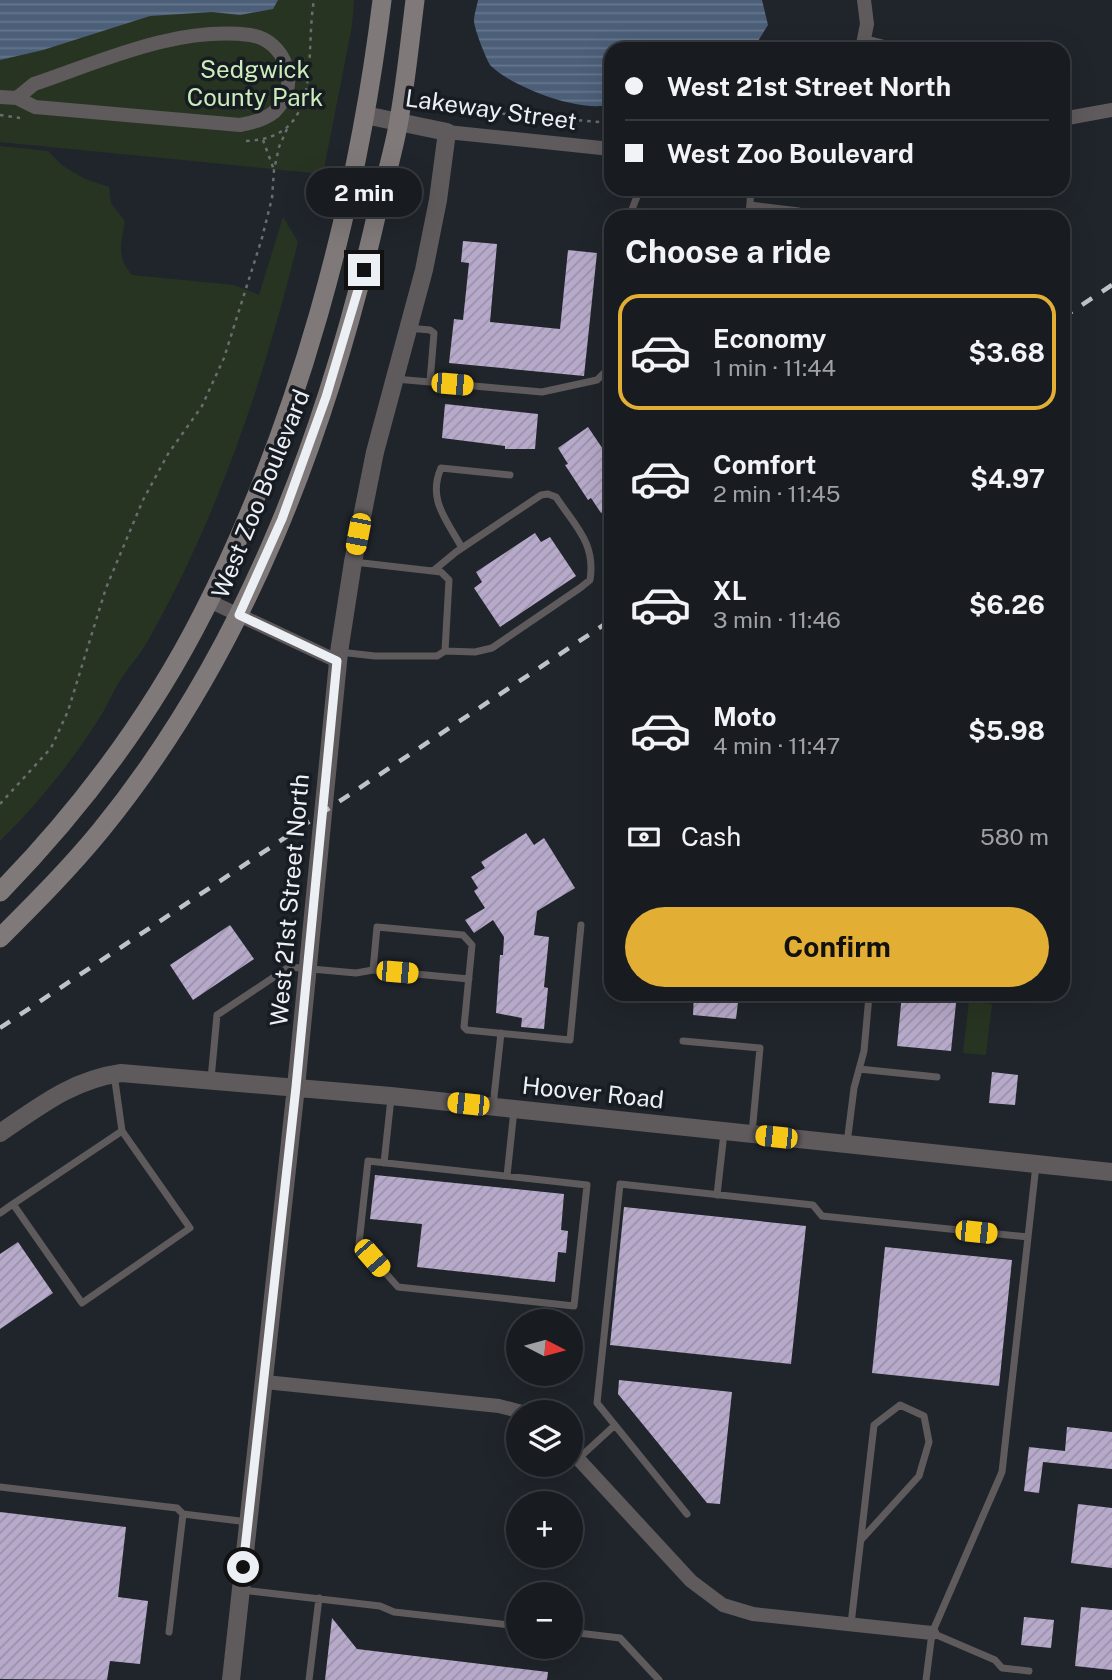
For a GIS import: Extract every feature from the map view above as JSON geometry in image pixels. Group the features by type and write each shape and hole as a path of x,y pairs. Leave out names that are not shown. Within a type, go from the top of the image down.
{"main road":[{"path":"365,115 382,0"},
{"path":"399,122 415,0"},
{"name":"West Zoo Boulevard","path":"0,892 46,842 119,751 209,601 263,477 298,378 325,288 365,115"},
{"name":"West Zoo Boulevard","path":"0,938 101,830 193,698 239,615 282,519 326,397 364,270 399,122"}],"street":[{"path":"864,0 867,24 864,42"},
{"path":"0,97 17,97 35,107 240,125 262,120 274,112 286,94 289,80 287,65 274,44 249,35 209,35 156,43 34,84 17,97"},
{"path":"1070,118 1112,110"},
{"name":"Lakeway Street","path":"365,115 447,132 604,148"},
{"name":"West 21st Street North","path":"230,1680 265,1382 338,656 375,452 424,270 436,212 447,132"},
{"path":"209,601 338,656"},
{"name":"Hoover Road","path":"0,1133 63,1091 83,1081 114,1074 211,1079 391,1096 1112,1172"},
{"path":"265,1382 506,1408"},
{"path":"583,1465 691,1581 723,1605 753,1614 932,1633"}],"lane":[{"path":"750,210 751,196"},
{"path":"750,205 791,210"},
{"path":"408,328 430,330 434,333 430,382"},
{"path":"393,379 542,392 597,380 604,373"},
{"path":"462,548 436,502 435,493 441,468 510,475"},
{"path":"338,656 437,656 445,651 475,652 492,648 590,580 592,566 590,549 556,497 548,494 541,495 462,548 433,571"},
{"path":"353,562 441,572 449,580 445,651"},
{"path":"373,970 377,927 463,934 472,945 464,1027 467,1030 570,1040 581,925"},
{"path":"211,1079 216,1016 289,967 356,973 373,970 469,979"},
{"path":"847,1144 854,1088 864,1051 869,1001"},
{"path":"493,1107 501,1033"},
{"path":"683,1041 760,1048 752,1134"},
{"path":"859,1069 937,1077"},
{"path":"13,1204 82,1303 190,1228 122,1131 114,1074"},
{"path":"384,1163 391,1096"},
{"path":"507,1176 514,1109"},
{"path":"0,1213 122,1131"},
{"path":"717,1195 724,1131"},
{"path":"368,1161 384,1163 587,1185 574,1306 398,1287 359,1243 368,1161"},
{"path":"926,1680 932,1633 1002,1472 1036,1164"},
{"path":"687,1514 597,1403 620,1184 813,1205 822,1216 1028,1237"},
{"path":"851,1625 874,1424 900,1405 924,1416 929,1442 919,1476 861,1540"},
{"path":"583,1448 615,1424"},
{"path":"0,1487 177,1508 183,1514 248,1522"},
{"path":"169,1632 183,1514"},
{"path":"241,1590 380,1606 394,1612 506,1625"},
{"path":"309,1680 318,1598"},
{"path":"932,1633 995,1660 1002,1668 1029,1671"},
{"path":"583,1634 620,1638 659,1680"}],"path":[{"path":"494,113 604,122"},
{"path":"0,804 51,748 68,711 106,588 143,500 168,454 202,406 224,359 265,225 272,198 279,147 287,129"},
{"path":"263,140 274,170"}],"green space":[{"name":"Sedgwick County Park","path":"0,0 354,0 352,26 323,174 0,142"},
{"path":"0,146 48,151 63,166 85,179 109,187 111,203 125,221 121,243 122,256 132,275 234,285 259,295 283,217 298,242 255,394 238,443 176,588 148,641 121,679 81,746 42,796 0,841"},
{"path":"969,1001 992,1004 986,1055 963,1053"}],"water":[{"path":"0,0 278,0 273,9 240,15 212,12 150,16 43,50 0,60"},
{"path":"478,0 762,0 768,25 757,42 604,42 604,105 598,106 548,97 501,74 491,66 484,52 474,16"}],"building":[{"path":"463,241 497,244 490,322 560,329 568,250 597,253 584,376 449,363 454,319 463,320 469,263 461,262"},
{"path":"445,404 538,414 535,449 505,449 505,446 442,438"},
{"path":"588,427 604,451 604,511 601,513 591,498 588,500 565,465 568,464 558,448"},
{"path":"535,533 541,542 550,537 576,576 500,627 474,588 482,582 476,572"},
{"path":"526,833 534,845 544,838 575,888 537,911 534,935 549,937 544,987 548,988 544,1029 521,1027 522,1018 496,1013 504,937 493,920 474,933 465,920 485,908 474,891 478,888 471,877 485,868 481,862"},
{"path":"230,925 254,959 193,1000 170,965"},
{"path":"694,1001 738,1001 736,1019 693,1015"},
{"path":"901,1001 956,1001 951,1051 897,1046"},
{"path":"992,1072 1018,1075 1015,1105 989,1103"},
{"path":"375,1175 564,1194 561,1230 568,1231 566,1253 558,1252 555,1282 417,1267 422,1224 370,1219"},
{"path":"624,1207 806,1226 791,1364 610,1345"},
{"path":"18,1242 53,1293 0,1329 0,1254"},
{"path":"885,1247 1012,1260 999,1386 872,1373"},
{"path":"619,1380 732,1392 720,1504 707,1503 618,1394"},
{"path":"1067,1427 1112,1432 1112,1469 1043,1462 1039,1493 1024,1491 1029,1447 1065,1451"},
{"path":"1078,1504 1112,1508 1112,1568 1071,1563"},
{"path":"0,1512 126,1527 118,1597 148,1601 140,1664 110,1661 107,1680 0,1679"},
{"path":"1081,1607 1112,1610 1112,1670 1075,1666"},
{"path":"1024,1617 1054,1620 1051,1648 1021,1645"},
{"path":"332,1618 357,1649 548,1672 547,1680 325,1680"}],"railway":[{"path":"1070,313 1112,285"},
{"path":"0,1028 604,625"}],"route":[{"path":"243,1567 296,1087 337,661 239,615 282,519 326,397 364,270"}]}
